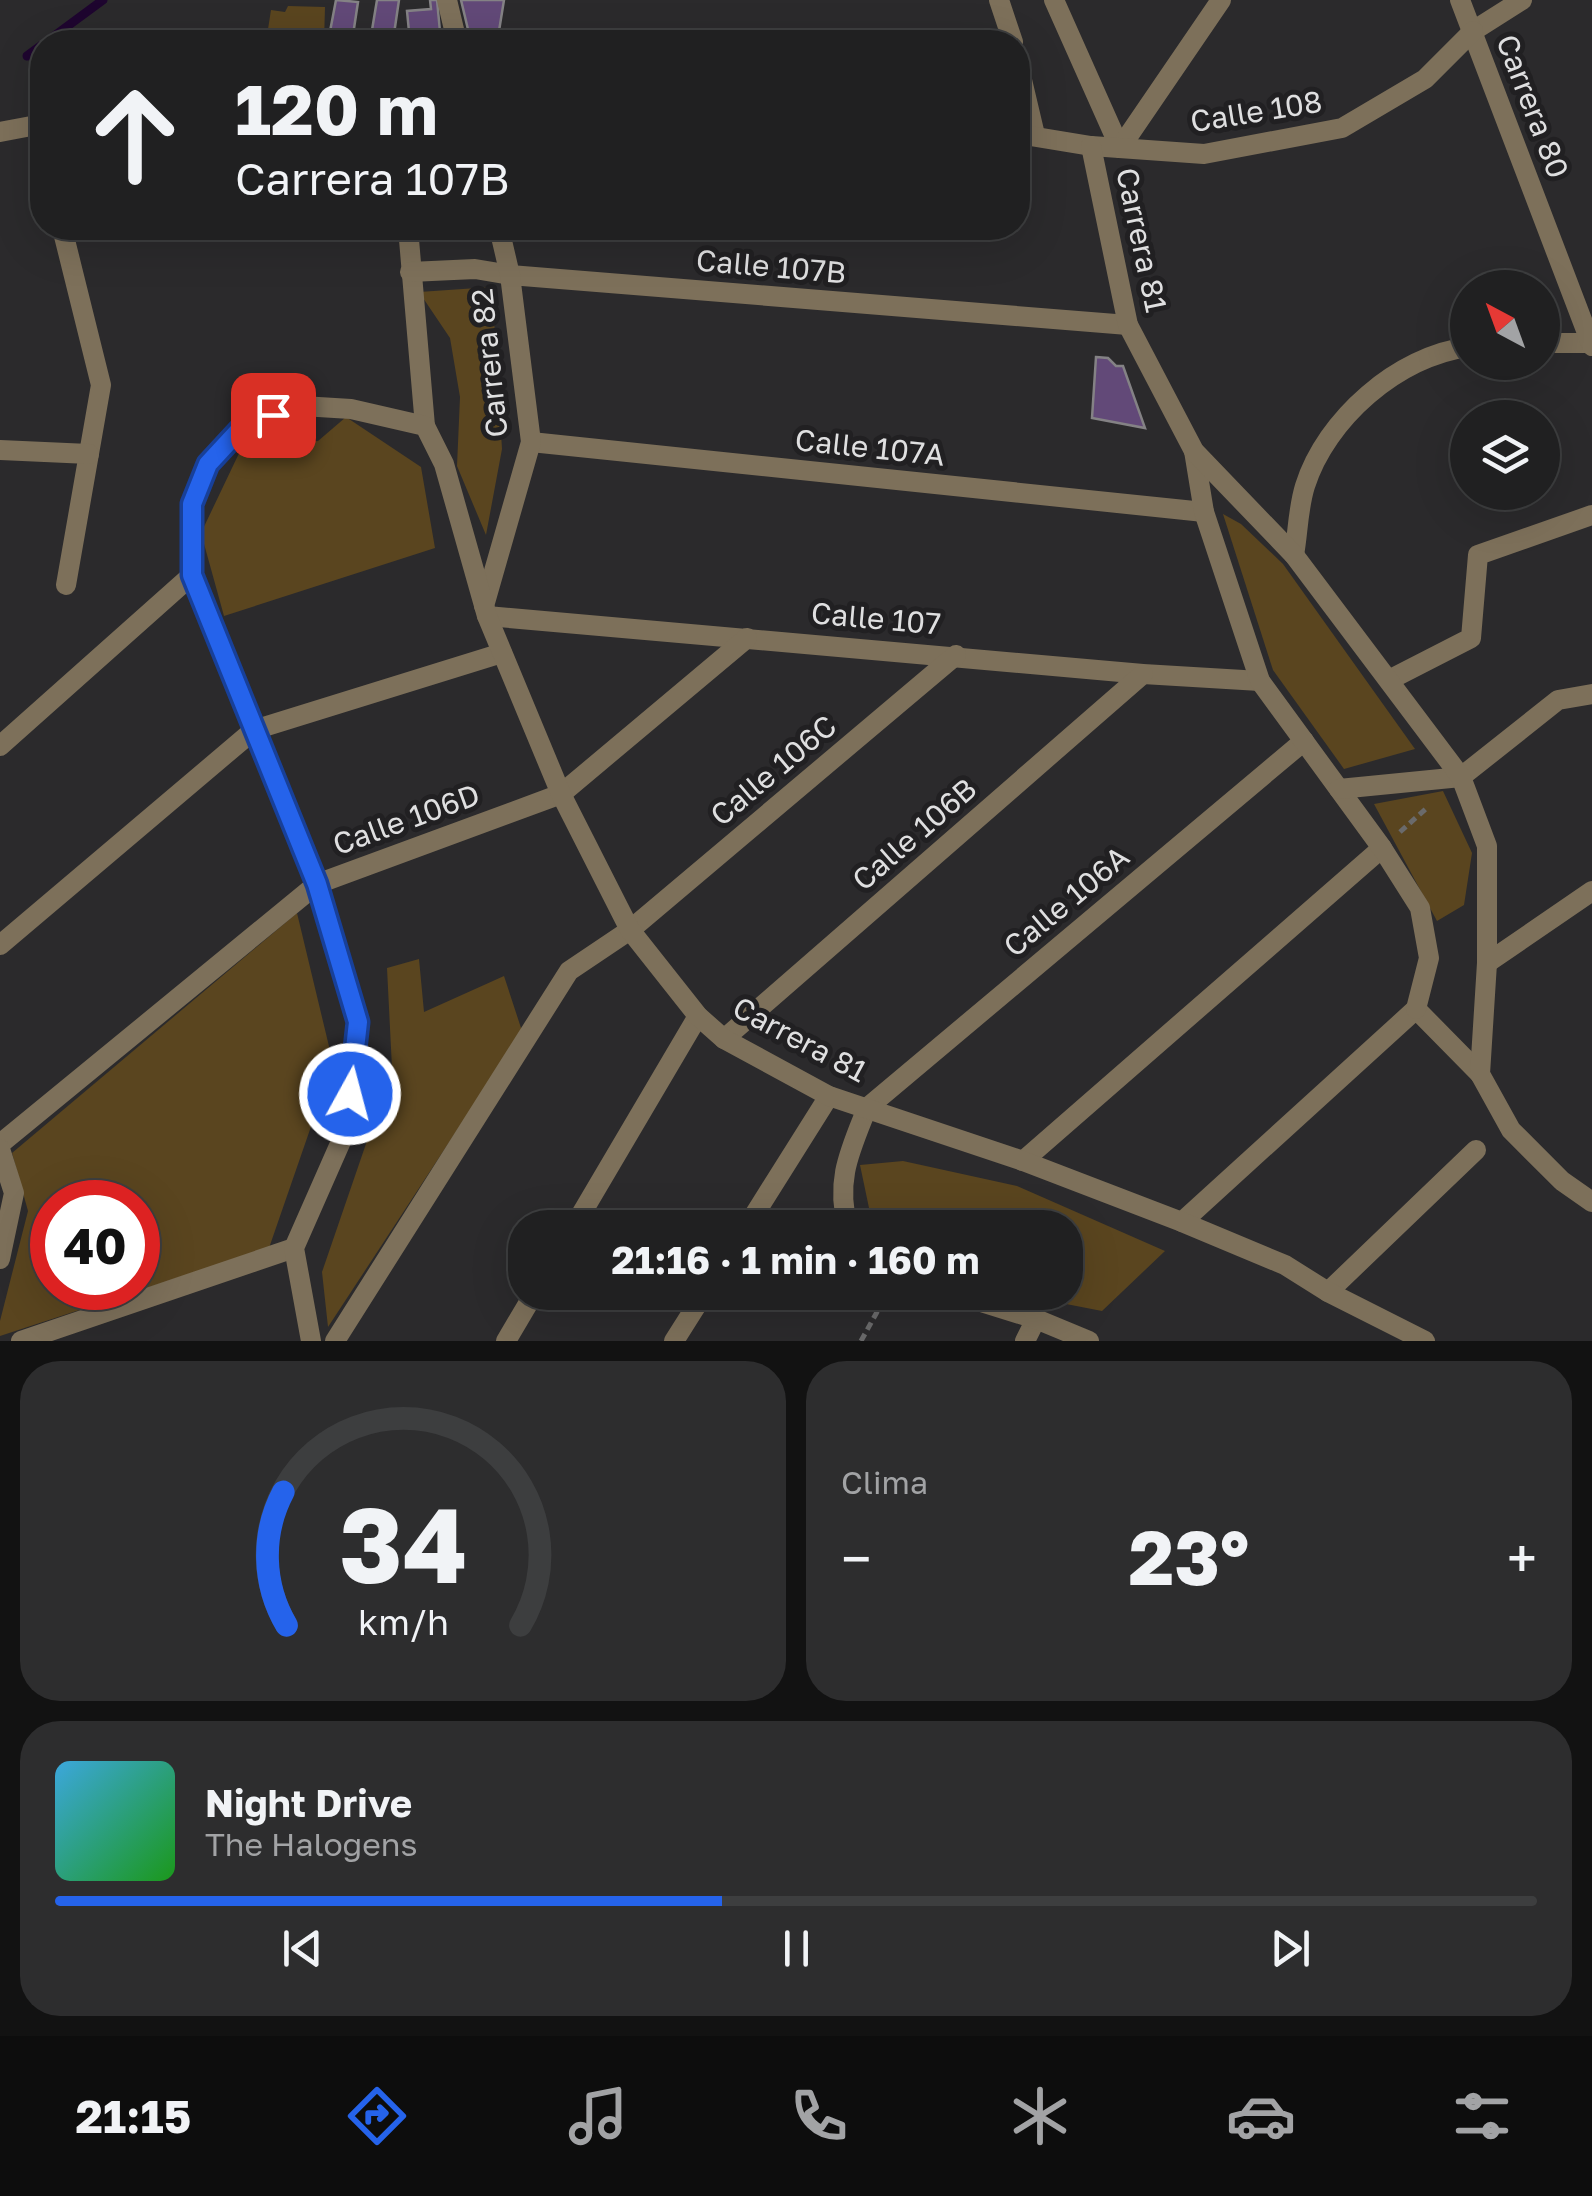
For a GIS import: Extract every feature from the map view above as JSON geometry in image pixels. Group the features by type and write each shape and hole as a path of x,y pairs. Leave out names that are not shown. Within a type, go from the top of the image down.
{"street":[{"path":"447,0 454,30"},
{"path":"1054,0 1120,148"},
{"path":"1120,148 1221,0"},
{"name":"Carrera 80","path":"1460,0 1592,345"},
{"name":"Calle 108","path":"1030,135 1091,146 1204,154 1342,128 1425,78 1473,31 1522,0"},
{"path":"0,132 30,128"},
{"name":"Carrera 81","path":"1091,146 1128,325 1194,451 1294,556 1461,778 1487,846 1487,962 1480,1074"},
{"path":"65,240 101,385 66,585"},
{"path":"311,1341 294,1248 346,1130 358,1022 317,884 192,575 192,504 208,464 245,424 302,406 351,409 425,426 409,240"},
{"name":"Carrera 82","path":"486,611 531,442 510,275 502,240"},
{"name":"Calle 107B","path":"410,272 476,268 510,275 1128,325"},
{"path":"1560,344 1592,345"},
{"path":"1294,556 1305,486 1340,420 1388,379 1441,350 1450,349"},
{"name":"Carrera 81","path":"425,426 444,464 486,611 561,794 630,930 698,1016 724,1039 829,1096 1023,1160 1182,1222 1285,1265 1328,1292 1425,1341"},
{"name":"Calle 107A","path":"531,442 1204,512"},
{"path":"0,450 89,454"},
{"name":"Carrera 81","path":"1194,451 1204,512 1260,681 1340,788 1420,908 1429,958 1416,1009"},
{"path":"1389,680 1471,638 1478,555 1592,516"},
{"path":"0,746 192,575"},
{"name":"Calle 107","path":"486,611 1143,674 1260,681"},
{"name":"Calle 106D","path":"0,1146 317,884 561,794 746,638"},
{"path":"0,945 254,730 502,654"},
{"name":"Calle 106C","path":"630,930 956,655"},
{"name":"Calle 106B","path":"724,1039 1143,674"},
{"path":"1340,788 1461,778 1558,700 1592,694"},
{"name":"Calle 106A","path":"867,1108 1304,740"},
{"path":"1023,1160 1382,848"},
{"path":"1487,962 1592,891"},
{"path":"335,1341 569,971 630,930"},
{"path":"1182,1222 1416,1009 1480,1074 1511,1130 1562,1181 1592,1202"},
{"path":"584,1210 698,1016"},
{"path":"757,1210 829,1096"},
{"path":"843,1210 843,1169 867,1108"},
{"path":"0,1146 14,1193 0,1259"},
{"path":"1328,1292 1476,1150"},
{"path":"20,1341 294,1248"},
{"path":"506,1341 524,1310"},
{"path":"674,1341 694,1310"},
{"path":"1007,1310 1089,1341"},
{"path":"1025,1341 1036,1319"}],"path":[{"path":"1382,848 1461,778"},
{"path":"860,1341 878,1310"}],"shaded area":[{"path":"288,6 325,7 324,30 268,30 271,10 285,12"},
{"path":"492,287 502,449 486,535 457,466 460,397 450,338 419,292"},
{"path":"346,417 421,467 435,548 224,616 201,533 242,447 318,441"},
{"path":"1223,514 1241,524 1283,564 1415,749 1344,769 1273,670"},
{"path":"1443,791 1472,853 1464,905 1437,921 1374,804"},
{"path":"297,913 333,1063 269,1248 160,1284 160,1180 30,1180 30,1310 79,1310 0,1336 0,1321 28,1211 12,1153"},
{"path":"419,959 424,1012 504,976 522,1031 328,1327 322,1272 392,1068 387,968"},
{"path":"903,1161 1017,1186 1072,1210 869,1210 860,1165"},
{"path":"1083,1215 1165,1251 1102,1311 1083,1307"}],"building":[{"path":"336,0 358,2 354,30 330,30"},
{"path":"377,0 399,0 395,30 372,30"},
{"path":"430,0 437,0 440,30 409,30 407,11 431,9"},
{"path":"461,0 504,0 499,30 468,30"},
{"path":"1096,357 1123,366 1145,428 1092,418"}],"waterway":[{"path":"62,30 103,0"}],"route":[{"path":"273,415 245,424 208,464 192,504 192,575 317,884 358,1022 350,1094"}]}
